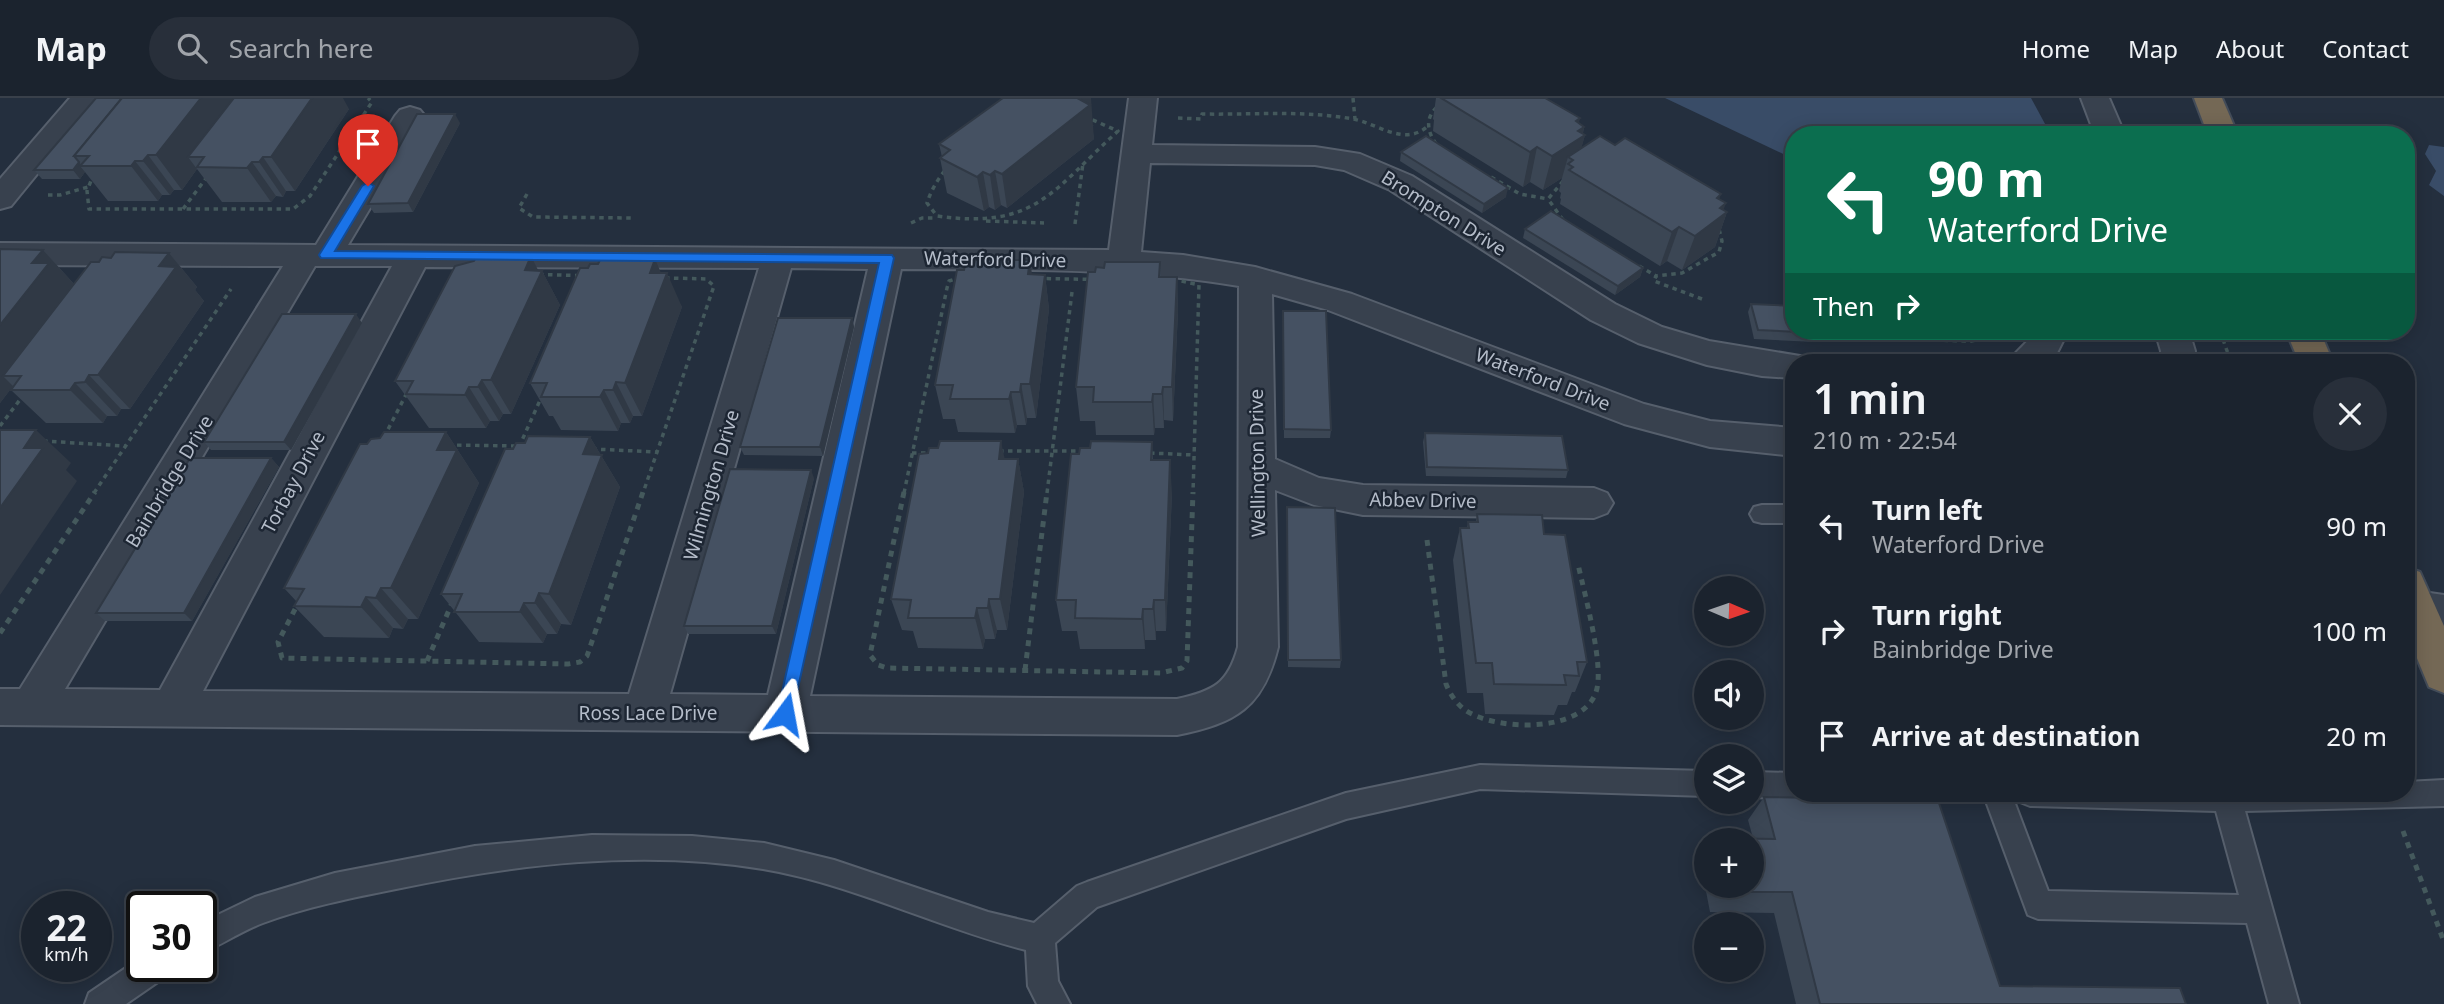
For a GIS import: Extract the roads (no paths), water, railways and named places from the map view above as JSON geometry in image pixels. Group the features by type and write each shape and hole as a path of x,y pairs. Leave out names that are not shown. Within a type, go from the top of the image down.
{"highway":[{"path":"2208,98 2219,126"},
{"path":"2422,600 2444,675"}],"street":[{"path":"0,199 85,98"},
{"path":"1124,261 1128,142 1143,98"},
{"path":"2095,98 2106,126"},
{"name":"Bainbridge Drive","path":"16,707 410,116"},
{"name":"Brompton Drive","path":"1128,142 1349,161 1401,183 1603,313 1650,335 1707,353 1762,364 1785,365"},
{"name":"Waterford Drive","path":"0,254 887,258 1124,261 1183,266 1255,278 1340,302 1637,415 1710,434 1785,441"},
{"name":"Torbay Drive","path":"172,708 414,256"},
{"name":"Wilmington Drive","path":"644,713 778,257"},
{"path":"785,714 887,258"},
{"name":"Wellington Drive","path":"1255,278 1258,647"},
{"name":"Abbev Drive","path":"1257,467 1314,491 1363,500 1594,503"},
{"name":"Ross Lace Drive","path":"16,707 1177,717 1209,711 1236,696 1253,672 1258,647"}],"lane":[{"path":"1762,514 1785,514"},
{"path":"1040,939 1087,896 1346,806 1480,777 1694,784"},
{"path":"1764,785 1785,786"},
{"path":"2415,794 2444,793"},
{"path":"2000,802 2038,905 2258,909"},
{"path":"2228,802 2284,1004"},
{"path":"217,931 255,911 335,887 475,859 592,848 692,849 764,856 834,874 988,926 1040,939"},
{"path":"1040,939 1043,986 1055,1004"},
{"path":"100,1004 131,982"}],"water":[{"path":"1665,98 2031,98 2046,126 1785,126 1785,155"},
{"path":"2429,145 2444,147 2444,196 2429,185 2436,171 2425,154"}]}
